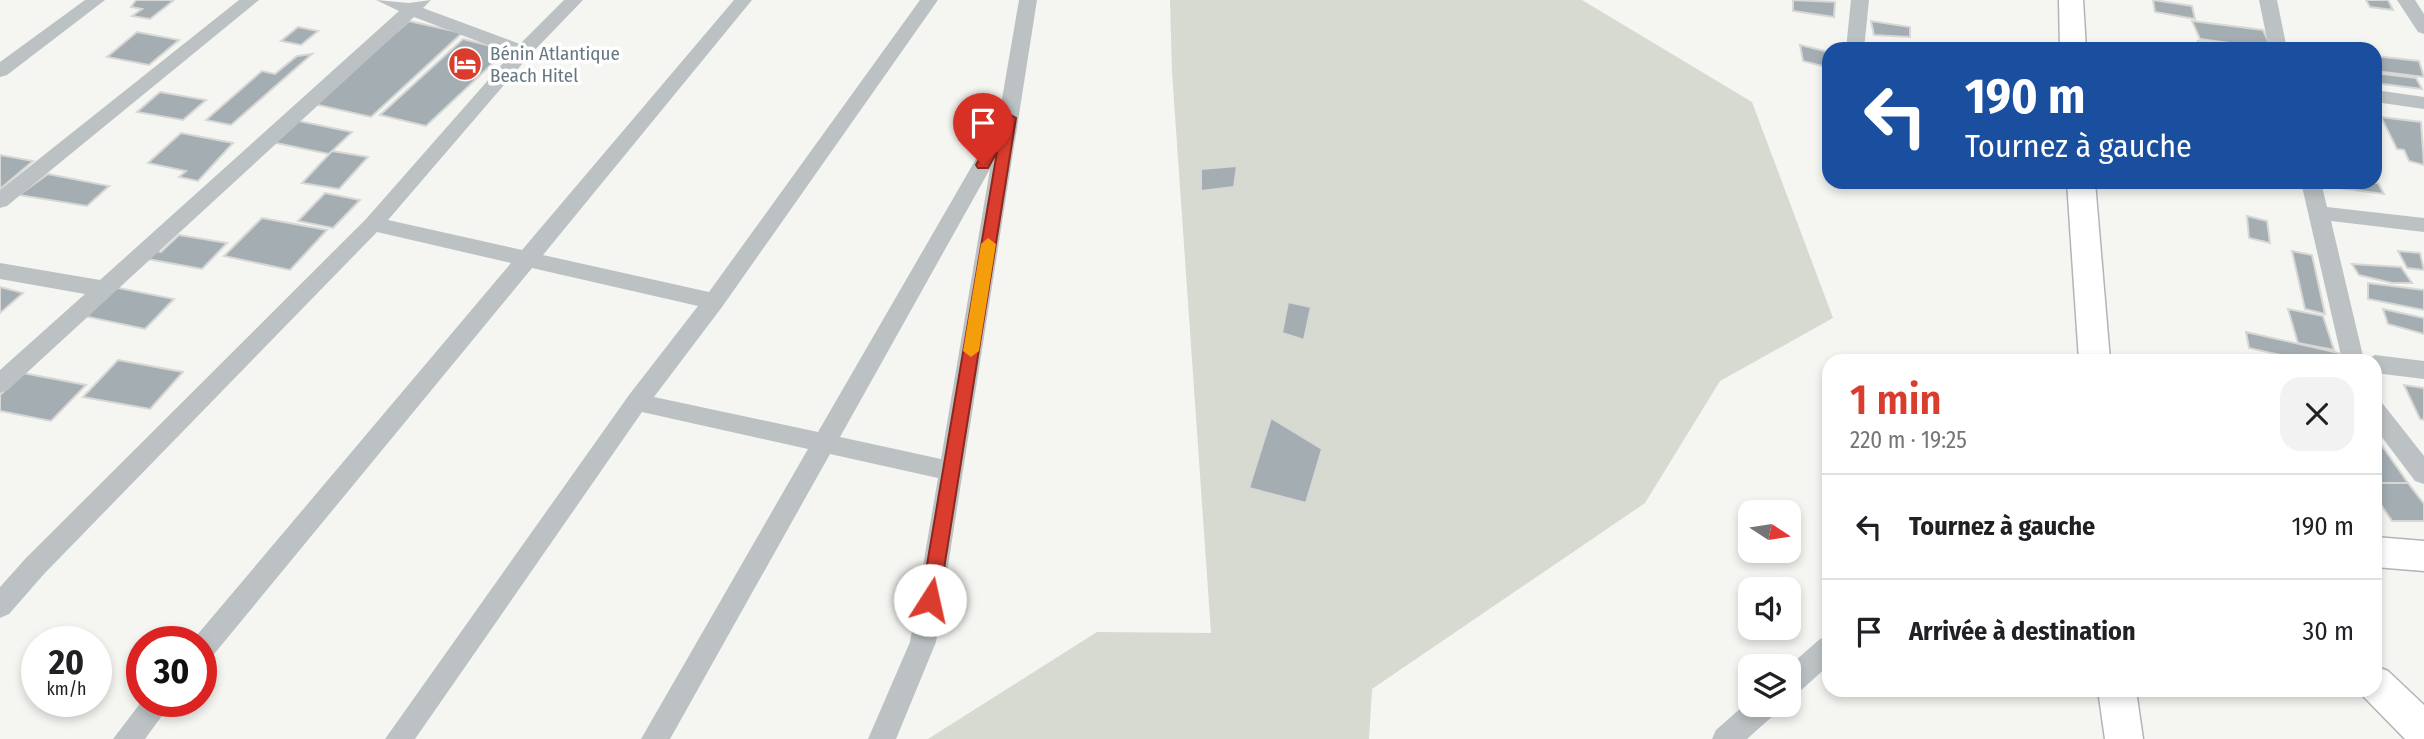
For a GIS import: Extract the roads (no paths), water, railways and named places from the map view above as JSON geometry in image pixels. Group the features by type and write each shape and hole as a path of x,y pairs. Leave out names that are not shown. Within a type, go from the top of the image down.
{"street":[{"path":"0,71 96,0"},
{"path":"0,201 250,0"},
{"path":"385,0 416,6 523,52"},
{"path":"0,606 36,566 373,223 523,52 573,0"},
{"path":"217,631 743,0"},
{"path":"399,739 637,402 714,301 929,0"},
{"path":"881,739 923,642 1028,0"},
{"path":"1856,42 1860,0"},
{"path":"2071,0 2073,42"},
{"path":"2268,0 2277,42"},
{"path":"2406,0 2424,28"},
{"path":"0,384 416,6"},
{"path":"2382,97 2424,103"},
{"path":"655,739 1009,118"},
{"path":"2082,189 2095,354"},
{"path":"2313,189 2352,354"},
{"path":"2320,213 2424,225"},
{"path":"373,223 714,301"},
{"path":"0,271 105,289"},
{"path":"2382,365 2424,370"},
{"path":"637,402 951,471"},
{"path":"2382,420 2424,474"},
{"path":"2382,553 2424,556"},
{"path":"1801,673 1822,654"},
{"path":"2382,690 2424,731"},
{"path":"2118,697 2124,739"},
{"path":"127,739 145,717"},
{"path":"1727,739 1752,717"}],"place":[{"name":"Bénin Atlantique Beach Hitel","path":"465,64"}]}
